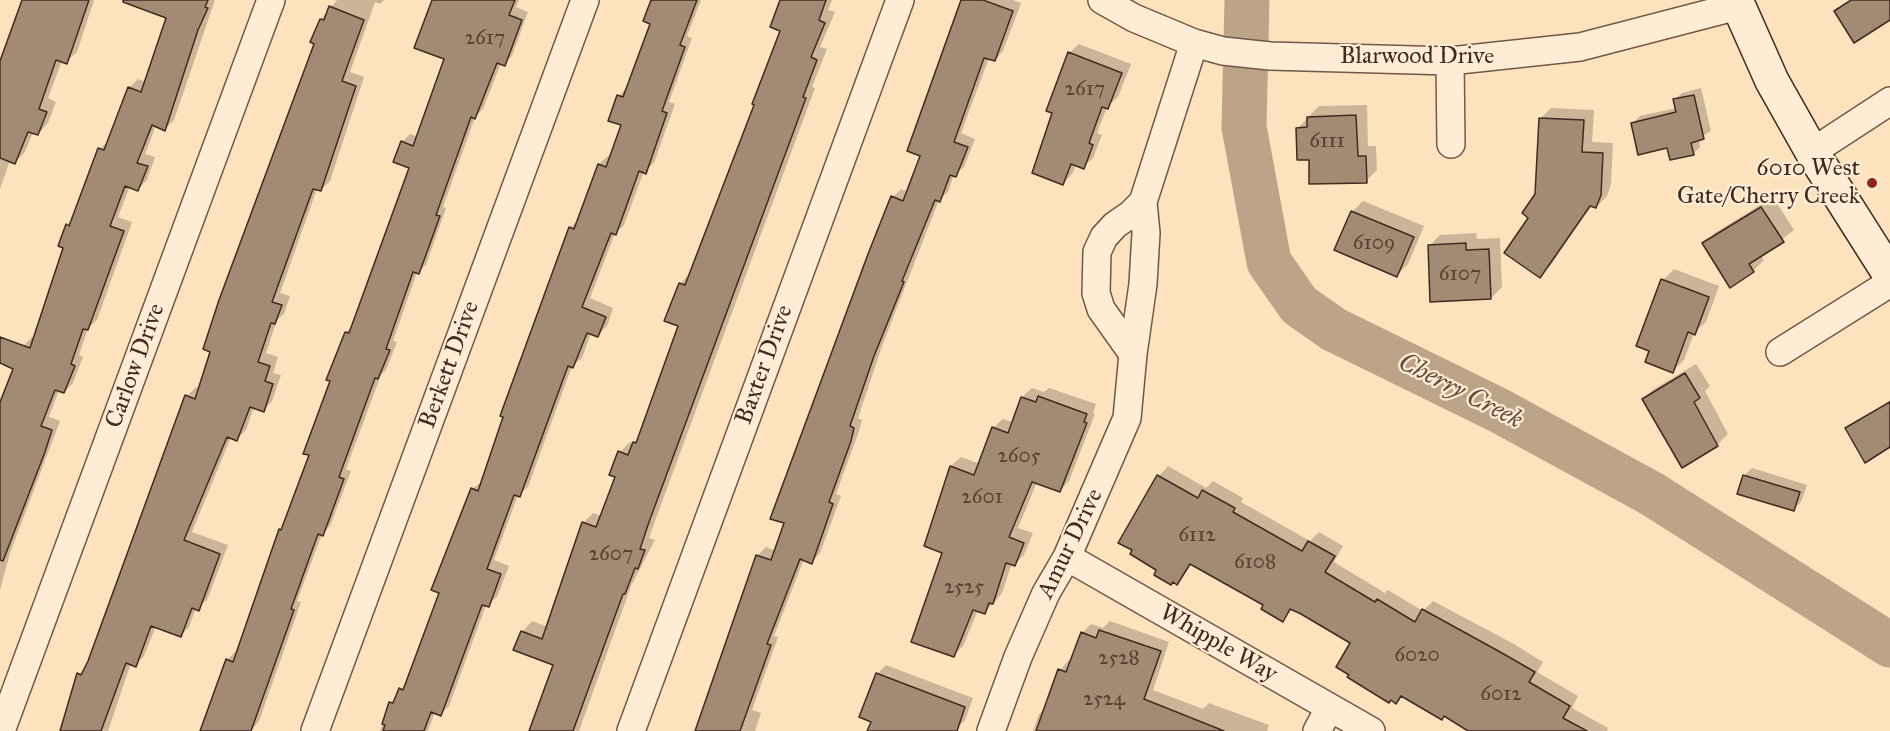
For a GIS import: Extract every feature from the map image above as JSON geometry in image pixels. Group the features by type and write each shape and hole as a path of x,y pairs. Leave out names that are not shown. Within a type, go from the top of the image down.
{"main road":[{"path":"1737,3 1772,81 1812,152 1890,275"}],"street":[{"name":"Carlow Drive","path":"1,731 271,0"},
{"name":"Berkett Drive","path":"315,731 585,0"},
{"name":"Baxter Drive","path":"631,731 900,0"},
{"name":"Blarwood Drive","path":"1102,0 1134,18 1194,43 1223,51 1270,57 1450,61 1580,47 1737,3"},
{"name":"Amur Drive","path":"992,731 1018,657 1046,593 1067,556 1121,438 1131,396 1133,354 1143,285 1146,233 1143,202 1194,43"},
{"path":"1450,61 1451,144"},
{"path":"1812,152 1890,101"},
{"path":"1133,354 1101,309 1096,293 1097,252 1104,237 1115,225 1143,202"},
{"path":"1780,352 1890,283"},
{"name":"Whipple Way","path":"1067,556 1323,720 1371,731"}],"building":[{"path":"22,0 89,0 67,64 56,60 39,109 47,112 38,135 28,132 15,164 0,158 0,61"},
{"path":"123,0 208,0 205,7 208,8 198,30 165,131 152,125 137,163 148,166 138,191 125,186 110,226 124,231 88,330 83,329 71,364 75,366 64,393 55,390 41,426 52,430 3,561 0,560 0,402 13,369 0,363 0,337 30,348 63,248 58,246 66,224 69,226 98,148 104,150 128,87 141,92 166,18 123,2"},
{"path":"432,0 515,0 509,15 522,20 505,66 497,63 475,119 471,117 436,215 440,216 419,274 413,272 386,349 390,350 378,379 375,378 339,477 344,479 323,536 318,534 251,731 200,731 226,659 233,662 279,529 281,530 309,455 303,454 330,381 326,380 345,332 349,333 409,168 393,162 401,141 413,146 444,59 414,48"},
{"path":"651,0 697,0 680,45 685,47 662,111 667,113 646,174 639,171 616,235 611,233 582,307 606,317 598,337 587,333 573,368 568,366 520,497 514,495 487,569 501,574 489,607 482,605 441,716 431,712 424,731 383,731 385,725 382,724 389,702 393,703 399,688 403,690 439,593 431,590 471,488 478,491 503,417 500,416 569,227 574,229 598,164 606,167 621,125 608,121 617,95 623,97 650,24 643,21"},
{"path":"780,0 826,0 819,20 825,23 811,57 817,60 803,97 806,98 649,522 640,549 645,550 638,569 635,568 625,594 623,594 573,731 529,731 553,665 513,650 521,631 542,639 582,522 596,527 615,477 609,475 618,451 628,455 633,442 636,443 678,326 664,321 679,283 685,285 754,105 752,104 780,31 770,27"},
{"path":"961,0 983,0 1013,11 995,61 984,58 954,142 968,147 956,177 950,175 940,202 935,200 902,281 904,282 874,356 850,426 854,428 851,441 829,502 833,504 812,564 800,559 767,644 771,645 740,731 695,731 756,555 771,560 784,523 770,519 868,254 891,196 903,201 920,156 907,151"},
{"path":"1851,0 1890,0 1890,20 1854,43 1834,11"},
{"path":"329,6 364,20 342,81 356,86 321,191 313,189 272,302 282,305 275,324 271,323 258,362 270,366 265,381 273,384 264,412 250,407 237,441 227,437 184,540 220,554 199,611 192,608 181,637 151,626 136,667 126,663 101,731 60,731 77,673 81,675 88,661 185,395 195,399 210,352 203,349 219,300 314,44 310,42 320,19 324,20"},
{"path":"1068,52 1122,73 1108,109 1102,107 1089,143 1093,145 1084,169 1071,164 1063,185 1032,173 1052,113 1046,111"},
{"path":"1694,95 1704,139 1691,143 1694,155 1670,160 1667,148 1638,155 1631,123 1676,112 1673,99"},
{"path":"1356,115 1358,156 1366,156 1367,183 1309,184 1309,160 1297,160 1296,128 1307,127 1307,117"},
{"path":"1539,118 1584,120 1582,152 1603,153 1601,195 1596,208 1590,206 1540,278 1504,253 1528,218 1522,213 1535,194"},
{"path":"1761,207 1784,242 1749,264 1754,272 1730,288 1702,243"},
{"path":"1351,211 1414,237 1397,277 1334,250"},
{"path":"1466,243 1466,250 1489,249 1491,299 1430,302 1428,245"},
{"path":"1661,279 1709,297 1695,335 1688,332 1673,373 1645,362 1649,351 1636,346"},
{"path":"1685,373 1700,398 1694,402 1718,446 1682,468 1642,399"},
{"path":"1038,396 1087,414 1084,422 1087,423 1060,492 1032,482 1009,537 1024,543 1015,566 1006,563 993,604 989,603 985,614 973,610 954,657 911,642 942,553 924,546 950,466 974,475 992,427 1008,433 1021,397 1036,402"},
{"path":"1890,402 1890,447 1865,463 1845,428"},
{"path":"1157,475 1198,498 1202,490 1235,508 1233,512 1302,551 1308,541 1335,556 1325,572 1375,602 1377,599 1415,622 1422,609 1535,672 1529,682 1570,706 1563,718 1587,731 1468,731 1444,716 1442,720 1401,696 1396,704 1391,700 1389,703 1347,677 1349,675 1336,667 1350,643 1301,614 1290,609 1283,622 1261,609 1263,605 1190,564 1177,585 1173,582 1171,585 1154,575 1156,570 1130,554 1132,550 1118,543"},
{"path":"1743,475 1800,492 1794,511 1737,494"},
{"path":"1099,630 1161,651 1144,699 1224,731 1036,731 1058,669 1066,672 1081,632 1096,638"},
{"path":"876,673 965,707 957,731 867,731 871,722 859,717"}],"waterway":[{"name":"Cherry Creek","path":"1247,0 1244,127 1269,262 1299,305 1333,329 1500,411 1652,494 1890,645"}],"place":[{"name":"6010 West Gate/Cherry Creek","path":"1872,183"}]}
